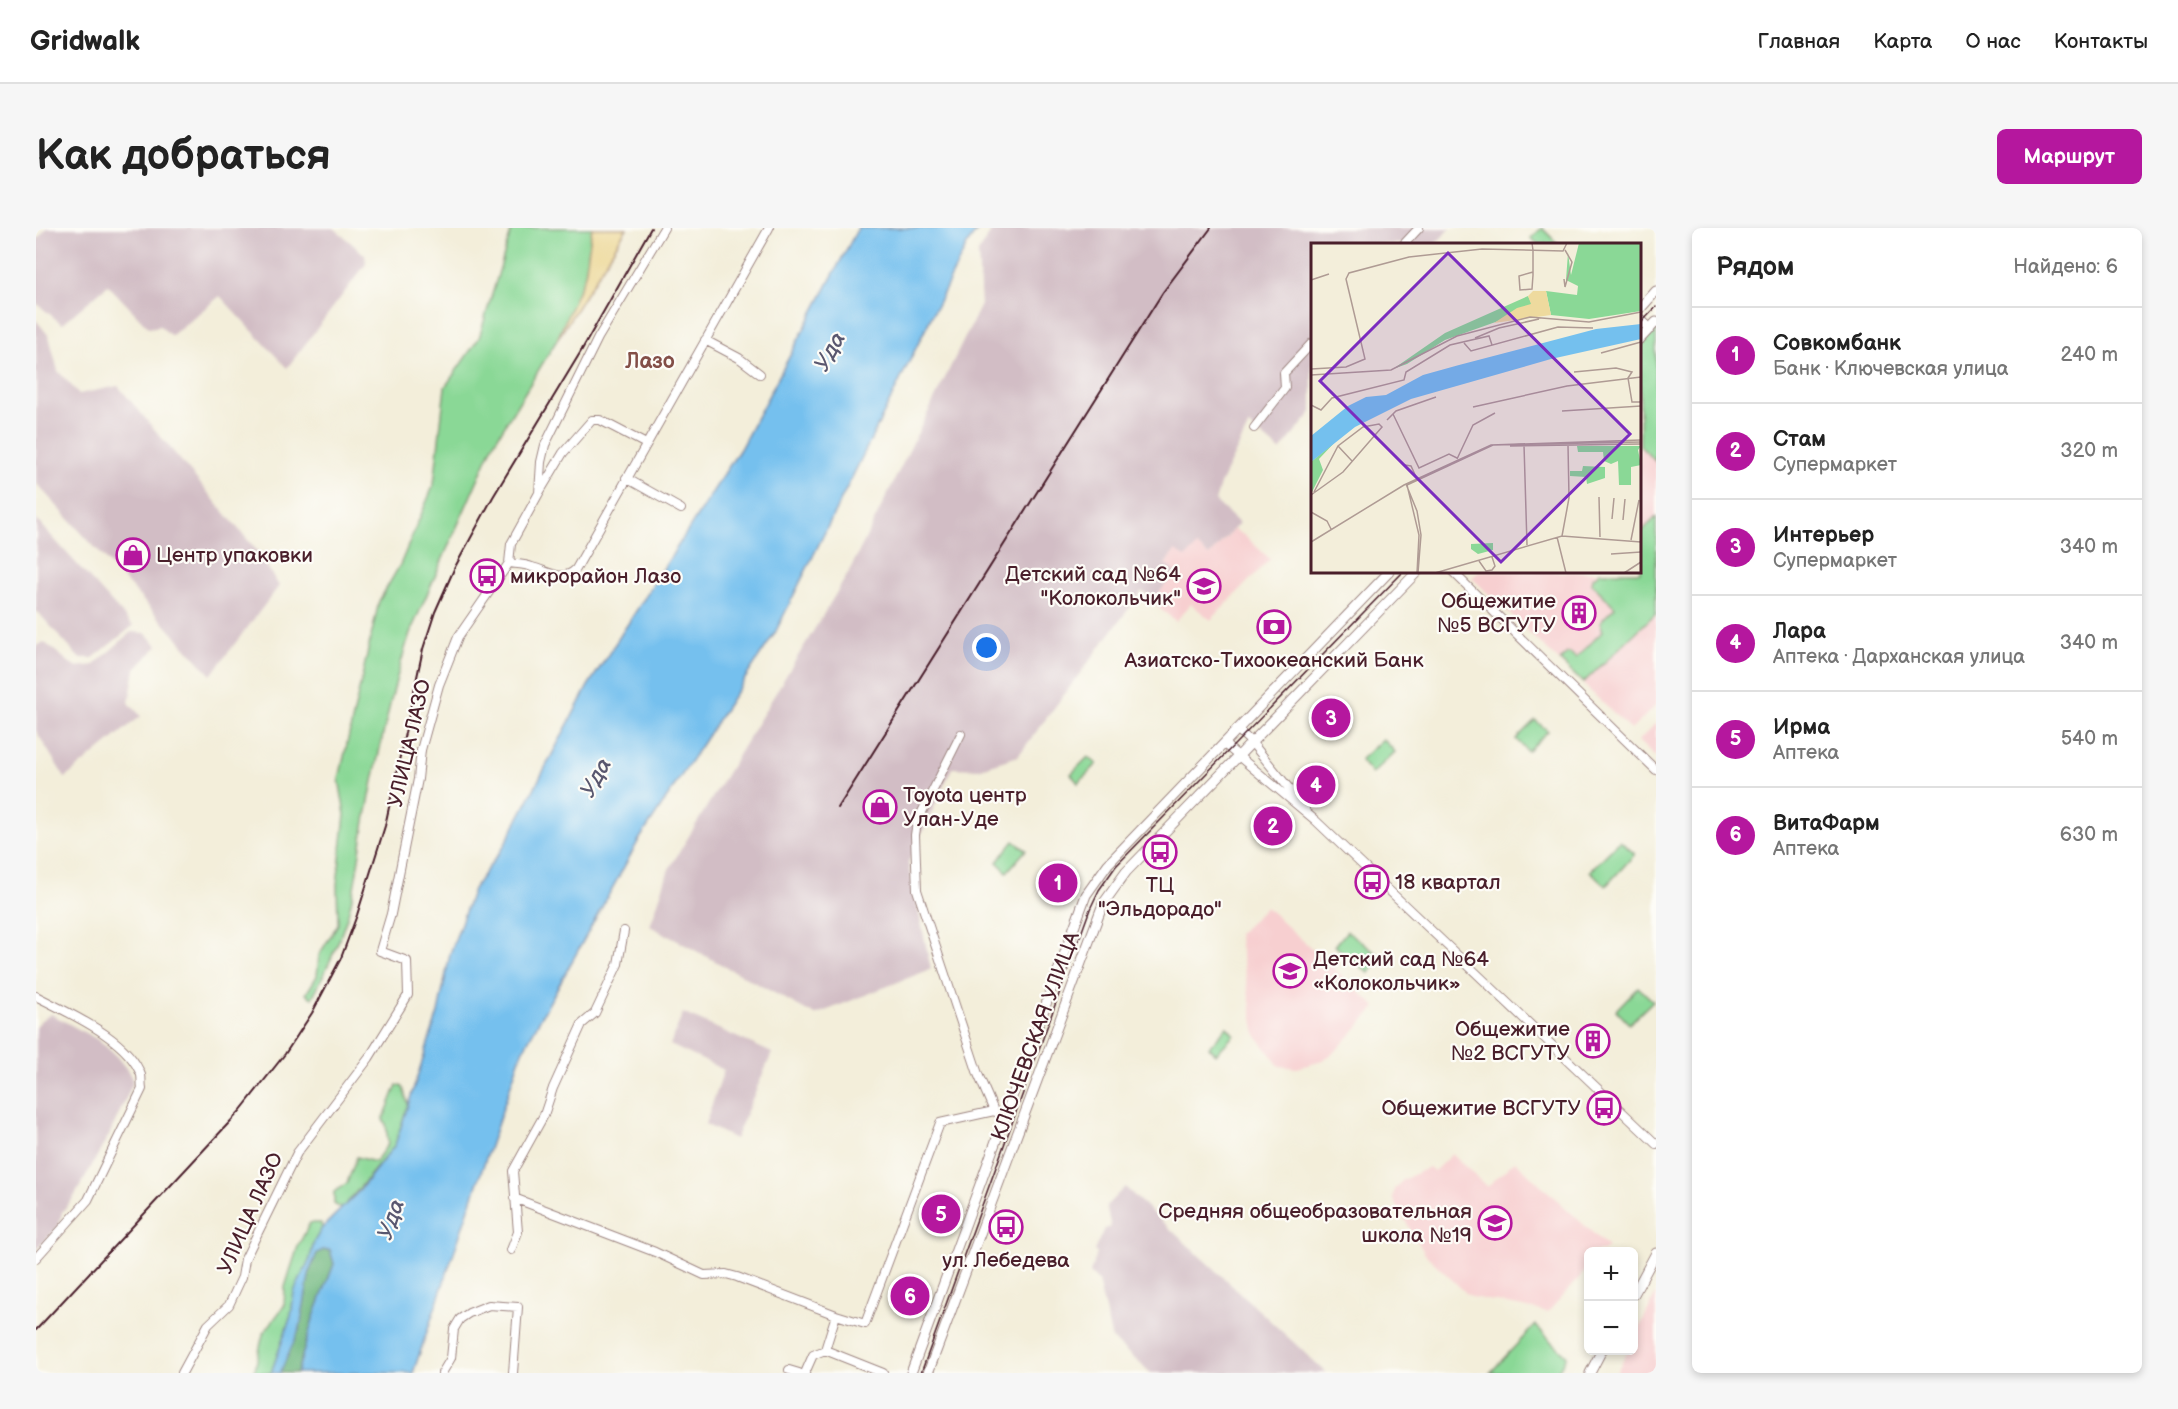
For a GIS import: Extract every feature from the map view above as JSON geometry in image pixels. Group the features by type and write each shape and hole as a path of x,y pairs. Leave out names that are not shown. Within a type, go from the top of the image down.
{"main road":[{"path":"1641,308 1656,291"},
{"path":"1641,338 1653,325"},
{"name":"КЛЮЧЕВСКАЯ УЛИЦА","path":"911,1373 1086,895 1108,864 1388,573"},
{"name":"КЛЮЧЕВСКАЯ УЛИЦА","path":"928,1373 1103,904 1126,872 1416,573"},
{"path":"1638,1287 1656,1253"},
{"path":"1590,1373 1599,1355"}],"street":[{"path":"539,492 545,444 598,339 664,228"},
{"path":"645,444 600,420 592,420 563,453 539,492 511,544 508,563 530,566 561,577 570,575 576,569 769,228"},
{"path":"1405,243 1419,228"},
{"path":"705,340 738,358 760,374"},
{"path":"1254,428 1285,388 1284,373 1311,344"},
{"path":"626,478 681,508"},
{"name":"УЛИЦА ЛАЗО","path":"182,1373 208,1325 229,1305 242,1277 245,1259 297,1153 369,1058 408,995 407,961 380,951 391,914 418,779 421,750 440,685 458,637 508,563"},
{"path":"1454,573 1656,770"},
{"path":"1238,729 1315,820"},
{"path":"961,734 917,822 915,835 917,891 978,1074 994,1111"},
{"path":"1224,744 1315,820 1656,1144"},
{"path":"511,1250 518,1232 513,1171 544,1115 553,1088 582,1024 595,1013 618,964 624,930"},
{"path":"36,996 106,1035 120,1046 141,1075 142,1089 88,1200 36,1258"},
{"path":"514,1198 655,1252 704,1275 726,1274 737,1277 865,1324 940,1123 994,1111 1005,1116"},
{"path":"442,1373 451,1358 454,1329 460,1320 469,1313 489,1305 518,1307 513,1373"},
{"path":"825,1350 836,1315"},
{"path":"805,1373 813,1355 825,1350 883,1373"},
{"path":"789,1370 799,1373"}],"shaded area":[{"path":"47,228 334,228 365,255 366,264 287,368 220,296 171,336 160,326 149,328 108,285 62,324 36,303 36,241"},
{"path":"993,228 1451,228 1436,243 1311,243 1311,413 1280,451 1249,425 1220,484 1215,501 1239,523 1209,556 1197,546 1186,557 1175,551 1165,564 1175,572 1154,599 1142,591 1018,756 978,769 952,768 908,863 931,969 815,1015 650,926 669,869 849,572 981,305 978,253"},
{"path":"36,320 49,336 58,371 79,394 118,386 258,552 279,586 211,675 36,483"},
{"path":"1656,392 1656,705 1631,730 1472,578 1477,573 1641,573 1641,407"},
{"path":"36,519 133,626 93,658 79,658 36,610"},
{"name":"Детский сад №64 \"Колокольчик\"","path":"1234,529 1270,559 1211,620 1191,604 1176,621 1151,602 1175,573 1165,564 1175,551 1197,546 1209,556"},
{"path":"131,632 145,633 158,646 135,669 129,703 141,716 65,778 36,731 36,646 44,642 75,667 94,665"},
{"path":"1656,723 1656,758 1638,741"},
{"name":"Детский сад №64 «Колокольчик»","path":"1266,907 1376,1007 1334,1053 1319,1062 1297,1068 1279,1066 1256,1035 1238,934"},
{"path":"683,1013 772,1053 735,1139 705,1124 724,1070 670,1045"},
{"path":"51,1014 100,1041 128,1071 132,1085 109,1135 74,1197 62,1212 59,1226 36,1250 36,1028 41,1020"},
{"name":"Средняя общеобразовательная школа №19","path":"1452,1154 1487,1187 1515,1161 1608,1247 1584,1247 1584,1272 1548,1312 1472,1297 1425,1254 1393,1200 1394,1189 1403,1180 1429,1167 1434,1171"},
{"path":"1125,1187 1327,1373 1151,1373 1112,1339 1098,1281 1090,1273 1097,1253 1094,1251 1104,1229 1111,1227 1106,1206"},
{"path":"1656,1293 1656,1373 1616,1373 1626,1355 1638,1355 1638,1331"}],"green space":[{"path":"512,228 592,228 585,275 557,340 494,443 410,633 381,741 348,914 332,957 312,998 306,994 317,976 319,955 338,924 337,884 345,815 339,779 379,601 400,565 434,484 445,387 479,338"},
{"path":"1542,228 1557,243 1537,243 1531,238"},
{"path":"1656,330 1656,462 1641,447 1641,346"},
{"path":"1656,517 1656,613 1583,683 1560,661 1567,653 1576,658 1603,631 1600,622 1615,607 1592,584 1593,578 1599,573 1641,573 1641,532"},
{"path":"1535,720 1548,731 1527,751 1516,739"},
{"path":"1383,739 1395,752 1372,774 1360,760"},
{"path":"1088,757 1097,764 1078,783 1071,774"},
{"path":"1014,841 1026,850 1007,872 997,862"},
{"path":"1620,841 1635,854 1606,886 1590,871"},
{"path":"1347,931 1381,957 1369,973 1335,946"},
{"path":"1638,987 1653,1001 1629,1024 1616,1010"},
{"path":"1227,1027 1234,1035 1216,1054 1209,1047"},
{"path":"397,1085 403,1087 408,1104 395,1145 342,1209 334,1204 334,1192 347,1183 357,1157 375,1162 388,1144 386,1123 383,1120"},
{"path":"310,1223 321,1223 322,1228 294,1292 291,1316 271,1373 254,1373 263,1334 284,1306 285,1287 298,1246"},
{"path":"330,1250 334,1264 313,1319 297,1373 280,1373 300,1328 310,1270 317,1253"},
{"path":"1535,1325 1567,1356 1557,1373 1490,1373"}],"sand":[{"path":"592,228 627,228 557,340 585,275"}],"water":[{"name":"Уда","path":"858,228 979,228 968,243 775,633 639,840 522,1052 413,1373 297,1373 313,1319 334,1264 330,1250 323,1250 317,1253 310,1270 300,1328 280,1373 271,1373 291,1316 294,1292 310,1259 314,1242 322,1228 358,1192 395,1145 438,1013 450,954 473,889 504,846 588,686 740,449"}],"tram line":[{"path":"1641,323 1656,307"},
{"path":"921,1373 1090,909 1099,890 1116,866 1402,573"}],"railway":[{"path":"36,1330 240,1111 285,1054 312,1013 341,958 385,826 423,649 435,612 455,567 493,497 580,353 651,228"},
{"path":"838,808 1163,292 1211,228"}],"place":[{"name":"Центр упаковки","path":"133,555"},
{"name":"микрорайон Лазо","path":"487,576"},
{"name":"Детский сад №64 \"Колокольчик\"","path":"1204,586"},
{"name":"Общежитие №5 ВСГУТУ","path":"1579,613"},
{"name":"Азиатско-Тихоокеанский Банк","path":"1274,627"},
{"name":"Интерьер","path":"1331,718"},
{"name":"Лара","path":"1316,785"},
{"name":"Toyota центр Улан-Уде","path":"880,807"},
{"name":"Стам","path":"1273,826"},
{"name":"ТЦ \"Эльдорадо\"","path":"1160,852"},
{"name":"18 квартал","path":"1372,882"},
{"name":"Совкомбанк","path":"1058,883"},
{"name":"Детский сад №64 «Колокольчик»","path":"1290,971"},
{"name":"Общежитие №2 ВСГУТУ","path":"1593,1041"},
{"name":"Общежитие ВСГУТУ","path":"1604,1108"},
{"name":"Ирма","path":"941,1214"},
{"name":"Средняя общеобразовательная школа №19","path":"1495,1223"},
{"name":"ул. Лебедева","path":"1006,1227"},
{"name":"ВитаФарм","path":"910,1296"}],"district":[{"name":"Лазо","path":"650,360"}]}
